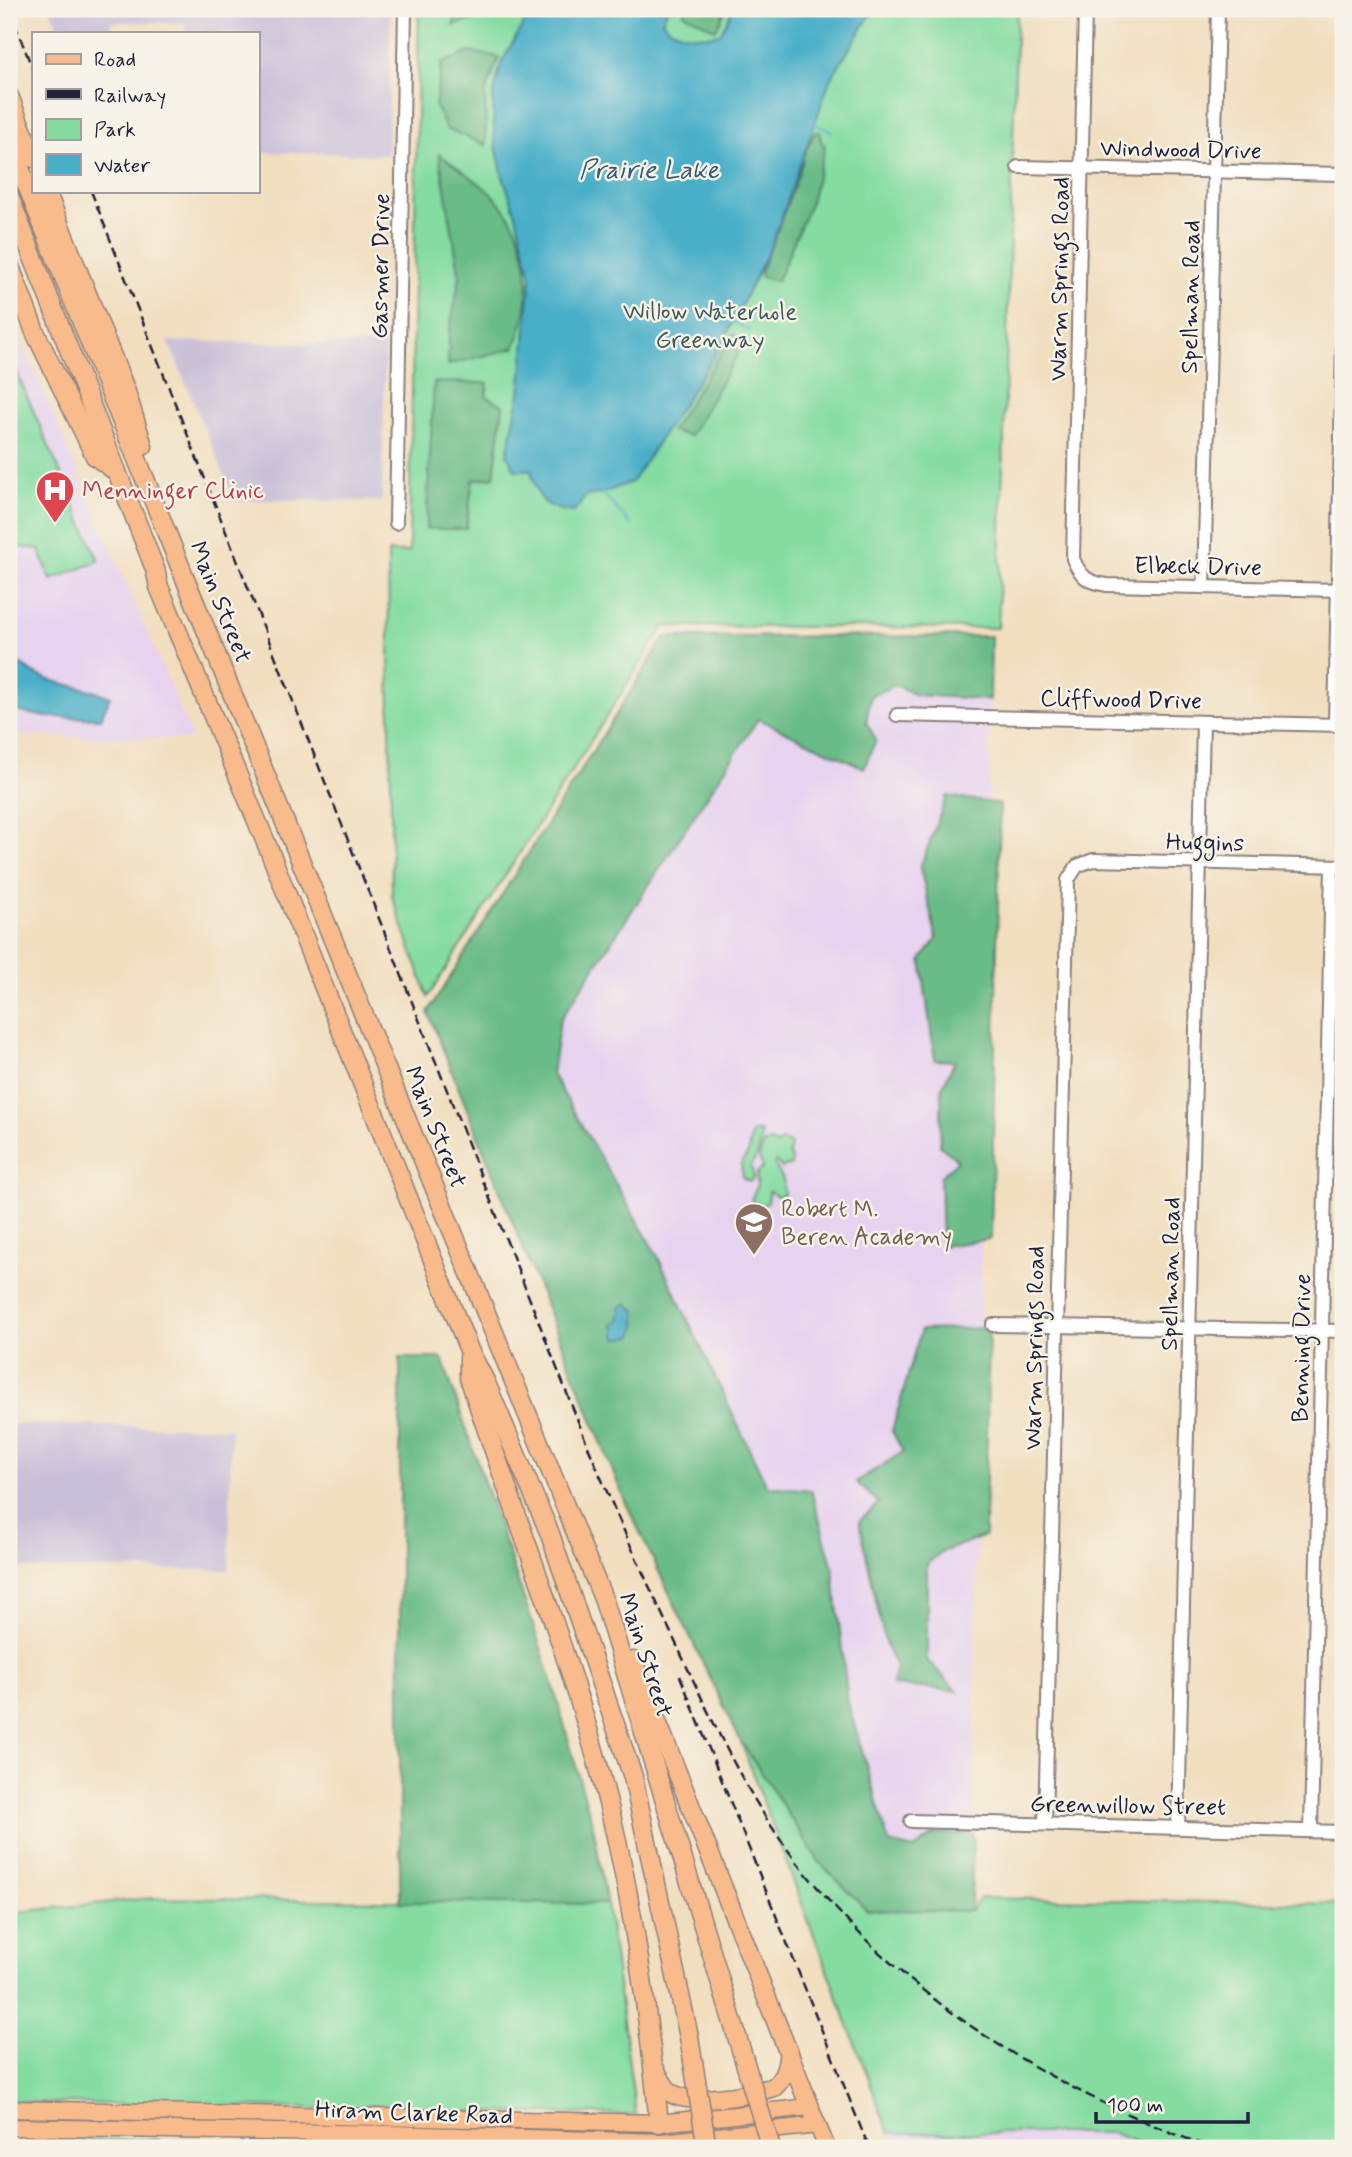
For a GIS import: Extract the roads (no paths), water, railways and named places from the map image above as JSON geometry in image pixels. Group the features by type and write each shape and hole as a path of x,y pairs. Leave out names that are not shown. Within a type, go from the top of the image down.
{"highway":[{"path":"9,96 32,155"},
{"name":"Main Street","path":"9,141 184,576 593,1573 608,1613 771,2148"},
{"path":"46,192 125,389 184,576"},
{"name":"Main Street","path":"9,196 155,569 159,587 275,865 469,1350 486,1383 550,1534 633,1777 689,2037 707,2148"},
{"path":"9,264 35,332 95,456 114,470"},
{"path":"469,1350 469,1377 581,1707 607,1799 623,1868 638,1955 659,2123"},
{"path":"593,1573 627,1646 810,2107"},
{"path":"653,2066 671,2093 683,2098 702,2099 774,2087 786,2069 789,2052"}],"main road":[{"name":"Hiram Clarke Road","path":"9,2109 659,2123 810,2107"},
{"path":"810,2107 827,2148"},
{"path":"26,2127 27,2109"},
{"path":"167,2112 167,2130"},
{"path":"324,2132 325,2116"},
{"path":"488,2119 488,2138"},
{"path":"659,2123 662,2145"},
{"name":"Hiram Clarke Road","path":"9,2127 324,2132 662,2145 818,2125"}],"street":[{"name":"Gasmer Drive","path":"396,523 405,9"},
{"name":"Warm Springs Road","path":"1073,551 1085,9"},
{"name":"Spellman Road","path":"1204,587 1217,9"},
{"name":"Windwood Drive","path":"1018,167 1343,174"},
{"path":"1339,725 1343,341"},
{"name":"Elbeck Drive","path":"1073,551 1073,559 1079,573 1089,582 1107,585 1340,589"},
{"name":"Cliffwood Drive","path":"897,715 1339,725"},
{"name":"Spellman Road","path":"1178,1827 1203,722"},
{"name":"Huggins","path":"1070,874 1077,866 1093,860 1338,866"},
{"name":"Benning Drive","path":"1311,1830 1322,1330 1338,866"},
{"name":"Warm Springs Road","path":"1045,1824 1066,889 1070,874"},
{"path":"993,1325 1343,1331"},
{"name":"Greenwillow Street","path":"911,1821 1343,1832"}],"water":[{"name":"Prairie Lake","path":"532,9 668,9 662,21 667,26 689,35 705,35 720,34 733,9 874,9 830,80 772,244 722,344 632,482 586,496 574,512 555,508 544,501 536,488 531,470 515,470 507,454 520,393 531,276 516,215 502,174 494,136 493,97 501,63"},
{"path":"9,658 44,678 110,697 101,718 47,717 9,710"},
{"path":"628,1303 630,1308 636,1310 636,1326 633,1336 619,1339 612,1325 619,1321 621,1307"}],"waterway":[{"path":"814,124 831,131"},
{"path":"731,320 749,331"},
{"path":"601,491 631,525"}],"railway":[{"path":"9,9 32,67"},
{"path":"91,192 589,1449 668,1627 751,1794 780,1839 822,1892 868,1941 918,1986 972,2027 1089,2096 1150,2124 1213,2148"},
{"path":"680,1676 869,2148"}],"place":[{"name":"Menninger Clinic","path":"55,524"},
{"name":"Robert M. Beren Academy","path":"754,1256"}],"park label":[{"name":"Willow Waterhole Greenway","path":"710,325"}]}
